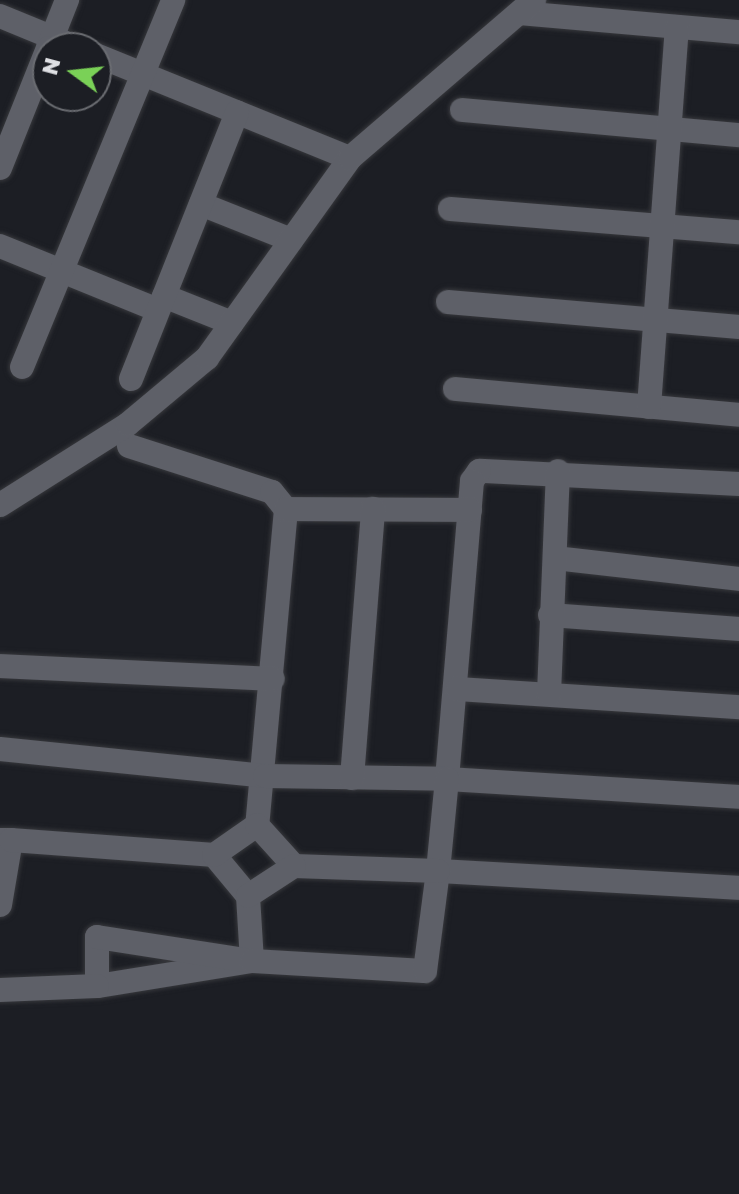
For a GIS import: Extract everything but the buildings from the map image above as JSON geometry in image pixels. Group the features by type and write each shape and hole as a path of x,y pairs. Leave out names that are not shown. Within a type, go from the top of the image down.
{"street":[{"path":"55,32 67,0"},
{"path":"22,367 64,272 173,0"},
{"path":"0,505 128,424 207,358 350,158 527,7 739,32"},
{"path":"0,16 32,35"},
{"path":"649,407 677,27"},
{"path":"112,61 350,158"},
{"path":"0,168 32,89"},
{"path":"462,110 739,135"},
{"path":"131,379 237,112"},
{"path":"201,204 291,240"},
{"path":"450,209 739,232"},
{"path":"0,246 64,272 232,323"},
{"path":"448,302 739,327"},
{"path":"455,389 739,415"},
{"path":"0,905 6,840 214,855 257,825 265,776 286,509 272,492 129,446"},
{"path":"97,986 97,937 252,961 425,971 458,689 472,481 487,466 739,484"},
{"path":"549,694 558,471"},
{"path":"286,509 470,510"},
{"path":"352,778 373,509"},
{"path":"555,558 739,579"},
{"path":"550,615 739,629"},
{"path":"0,666 273,679"},
{"path":"458,689 739,707"},
{"path":"0,749 265,776 447,779 739,797"},
{"path":"257,825 294,866"},
{"path":"214,855 248,896 252,961"},
{"path":"248,896 294,866 739,888"},
{"path":"0,990 97,986 252,961"}]}
